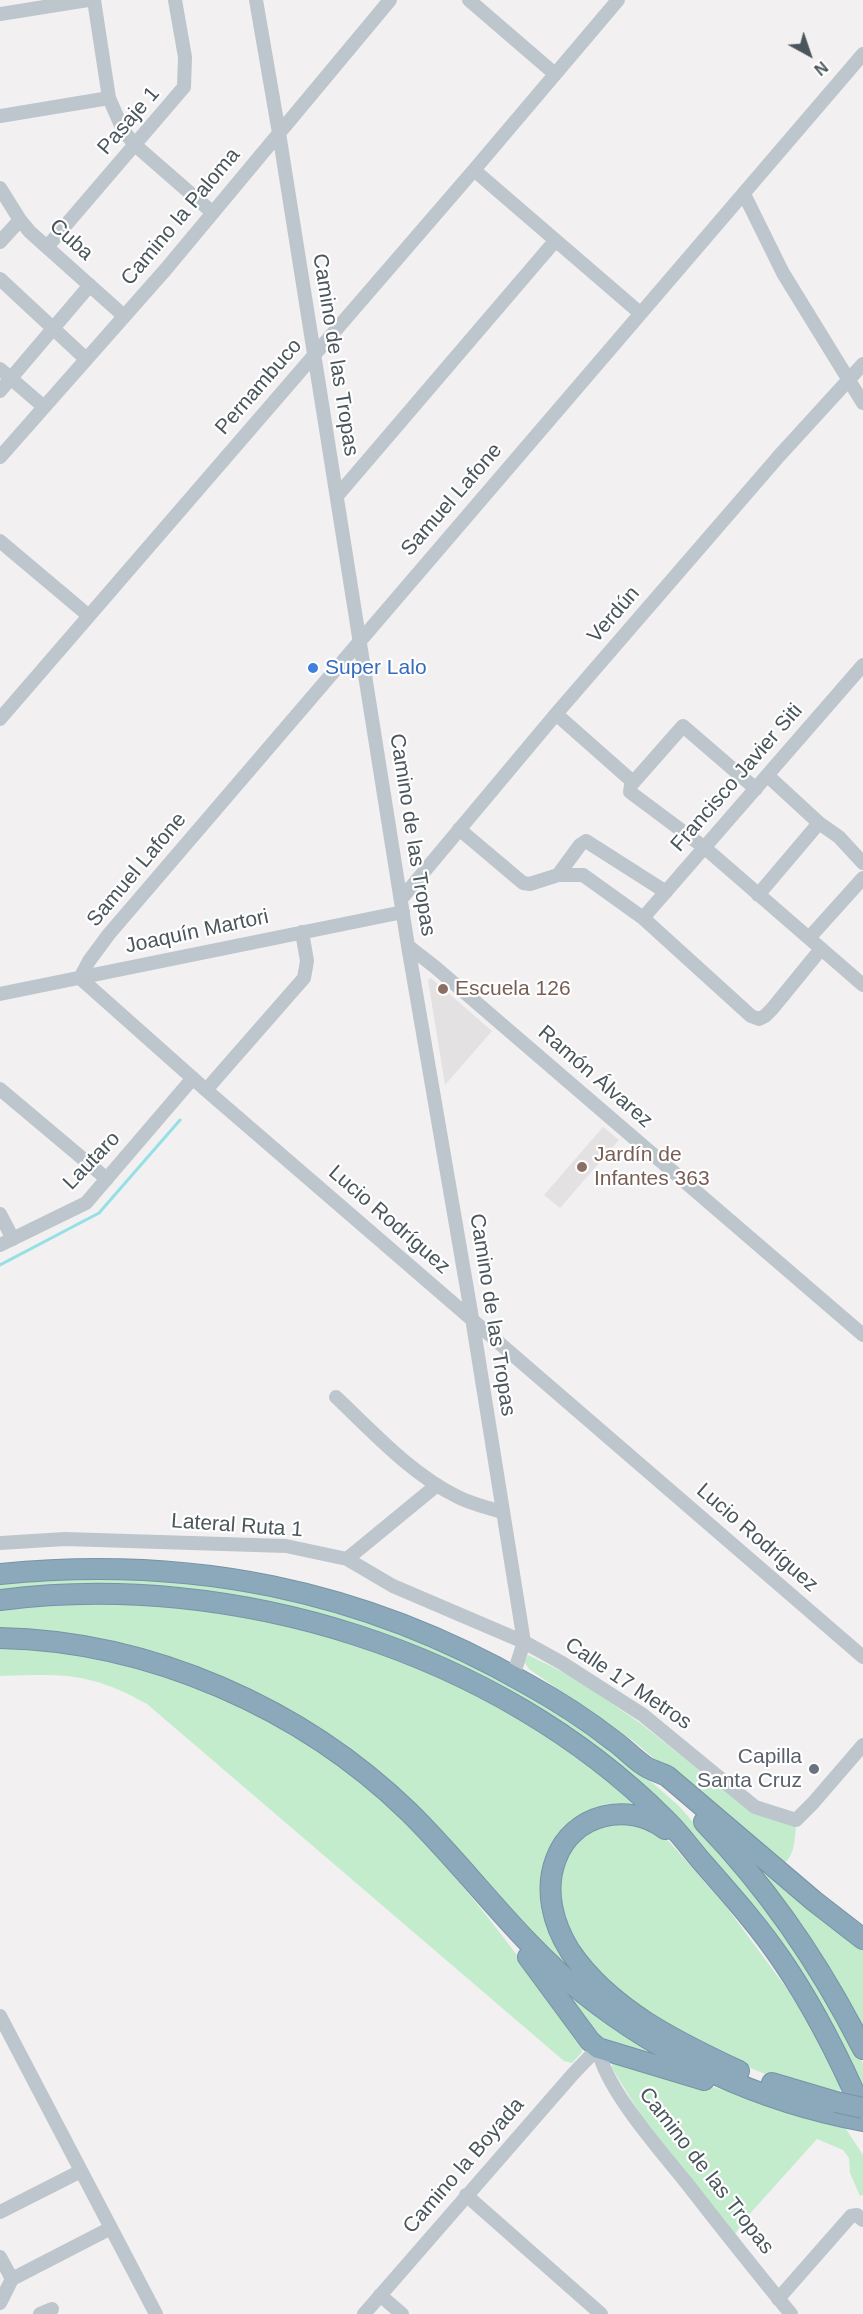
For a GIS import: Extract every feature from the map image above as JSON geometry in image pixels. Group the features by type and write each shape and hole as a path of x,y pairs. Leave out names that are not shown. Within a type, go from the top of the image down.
{"highway":[{"path":"0,1574 52,1569 128,1568 199,1573 269,1585 326,1599 390,1619 439,1639 513,1676 565,1706 615,1742 705,1823 771,1899 821,1972 863,2049"},
{"path":"0,1600 28,1596 106,1594 190,1598 281,1614 367,1639 452,1673 543,1724 585,1752 642,1797 665,1819 752,1922 798,1984 831,2043 863,2110 803,2108 744,2087 656,2044 607,2012 556,1970 503,1917 433,1837 375,1782 321,1742 265,1709 204,1681 153,1663 72,1645 0,1638"},
{"path":"644,1766 667,1776 814,1901 863,1939"},
{"path":"691,1850 655,1822 626,1813 604,1816 577,1830 561,1847 556,1858 550,1892 554,1916 569,1948 600,1986 624,2007 647,2022 753,2078 863,2121"},
{"path":"503,1917 512,1935 590,2041 598,2048 722,2085 744,2087"}],"street":[{"path":"0,14 88,0"},
{"path":"94,0 110,98 123,130 135,145 213,213"},
{"name":"Pasaje 1","path":"46,247 184,87 185,57 175,0"},
{"name":"Camino de las Tropas","path":"256,0 408,946 472,1318 524,1642 513,1676"},
{"name":"Camino la Paloma","path":"0,455 213,213 390,0"},
{"path":"469,0 555,74"},
{"name":"Pernambuco","path":"0,718 618,0"},
{"name":"Samuel Lafone","path":"80,978 89,961 109,934 863,54"},
{"path":"0,116 110,98"},
{"path":"474,170 640,313"},
{"name":"Cuba","path":"0,188 20,220 46,247 124,316"},
{"path":"744,194 783,273 863,404"},
{"path":"0,242 20,220"},
{"path":"337,496 555,241"},
{"path":"0,279 86,359"},
{"path":"0,391 90,285"},
{"name":"Verdún","path":"402,898 556,714 779,456 863,364"},
{"path":"0,369 44,407"},
{"path":"0,541 89,616"},
{"name":"Francisco Javier Siti","path":"643,918 863,665"},
{"path":"556,714 632,787 863,984"},
{"path":"632,787 684,726 756,789"},
{"path":"768,776 819,823 839,837 863,863"},
{"path":"758,895 819,823"},
{"path":"459,829 524,883 530,884 558,875 581,874 643,918 751,1016 759,1019 772,1009 821,949"},
{"path":"558,875 580,845 586,841 666,892"},
{"path":"809,938 863,878"},
{"name":"Joaquín Martori","path":"0,994 403,912"},
{"path":"206,1090 304,978 307,961 302,932"},
{"name":"Ramón Álvarez","path":"408,946 863,1335"},
{"name":"Lucio Rodríguez","path":"80,978 206,1090 863,1657"},
{"name":"Lautaro","path":"0,1245 86,1203 193,1078"},
{"path":"0,1089 107,1179"},
{"path":"0,1214 13,1239"},
{"path":"336,1397 393,1450 437,1485 475,1504 503,1512"},
{"path":"347,1558 437,1485"},
{"name":"Lateral Ruta 1","path":"0,1543 66,1539 286,1546 347,1558 393,1586 524,1642"},
{"name":"Calle 17 Metros","path":"524,1642 562,1663 643,1715 755,1807 796,1820 863,1744"},
{"path":"0,2016 156,2314"},
{"name":"Camino de las Tropas","path":"598,2048 600,2060 608,2075 649,2136 782,2309"},
{"name":"Camino la Boyada","path":"364,2314 466,2195 598,2048"},
{"path":"0,2212 81,2171"},
{"path":"466,2195 601,2314"},
{"path":"782,2309 857,2218"},
{"path":"0,2303 12,2279 111,2228"},
{"path":"0,2257 12,2279"},
{"path":"380,2295 402,2314"}],"shaded area":[{"path":"431,978 492,1031 445,1085 428,980"},
{"name":"Jardín de Infantes 363","path":"603,1127 619,1140 560,1208 544,1195"}],"green space":[{"path":"21,1577 200,1580 347,1611 484,1667 609,1745 679,1806 779,1920 857,2050 863,2064 863,2095 746,1897 690,1835 479,1679 176,1588 85,1585 0,1592 0,1580"},
{"path":"118,1602 237,1615 295,1627 352,1643 408,1663 463,1688 515,1716 566,1749 614,1785 641,1809 609,1808 582,1817 560,1838 552,1852 544,1881 547,1913 558,1943 580,1973 609,2002 684,2050 767,2087 843,2110 843,2112 799,2101 715,2069 636,2024 600,1998 533,1937 443,1837 405,1799 343,1749 299,1720 253,1695 205,1674 155,1657 104,1644 52,1635 0,1631 0,1609 51,1603"},
{"path":"0,1648 88,1657 173,1680 221,1698 268,1720 333,1760 386,1805 447,1868 475,1901 581,2040 582,2052 572,2063 564,2061 147,1704 109,1686 76,1677 0,1676"},
{"path":"528,1655 569,1675 640,1723 747,1808 792,1824 796,1828 794,1843 792,1853 786,1861 782,1865 632,1740 529,1669 524,1662"},
{"path":"623,1819 665,1837 725,1905 790,1993 824,2049 840,2082 841,2090 831,2092 779,2080 713,2052 685,2037 608,1985 568,1936 556,1882 577,1837"},
{"path":"753,1864 818,1918 863,1950 863,2031 823,1959"},
{"path":"546,1969 677,2062 602,2043"},
{"path":"622,2058 846,2129 863,2155 863,2195 860,2196 850,2173 849,2158 843,2150 817,2139 746,2218 735,2234 642,2117 612,2068 612,2062"}],"waterway":[{"path":"0,1265 99,1213 180,1120"}],"place":[{"name":"Super Lalo","path":"313,668"},
{"name":"Escuela 126","path":"443,989"},
{"name":"Jardín de Infantes 363","path":"582,1167"},
{"name":"Capilla Santa Cruz","path":"814,1769"}]}
